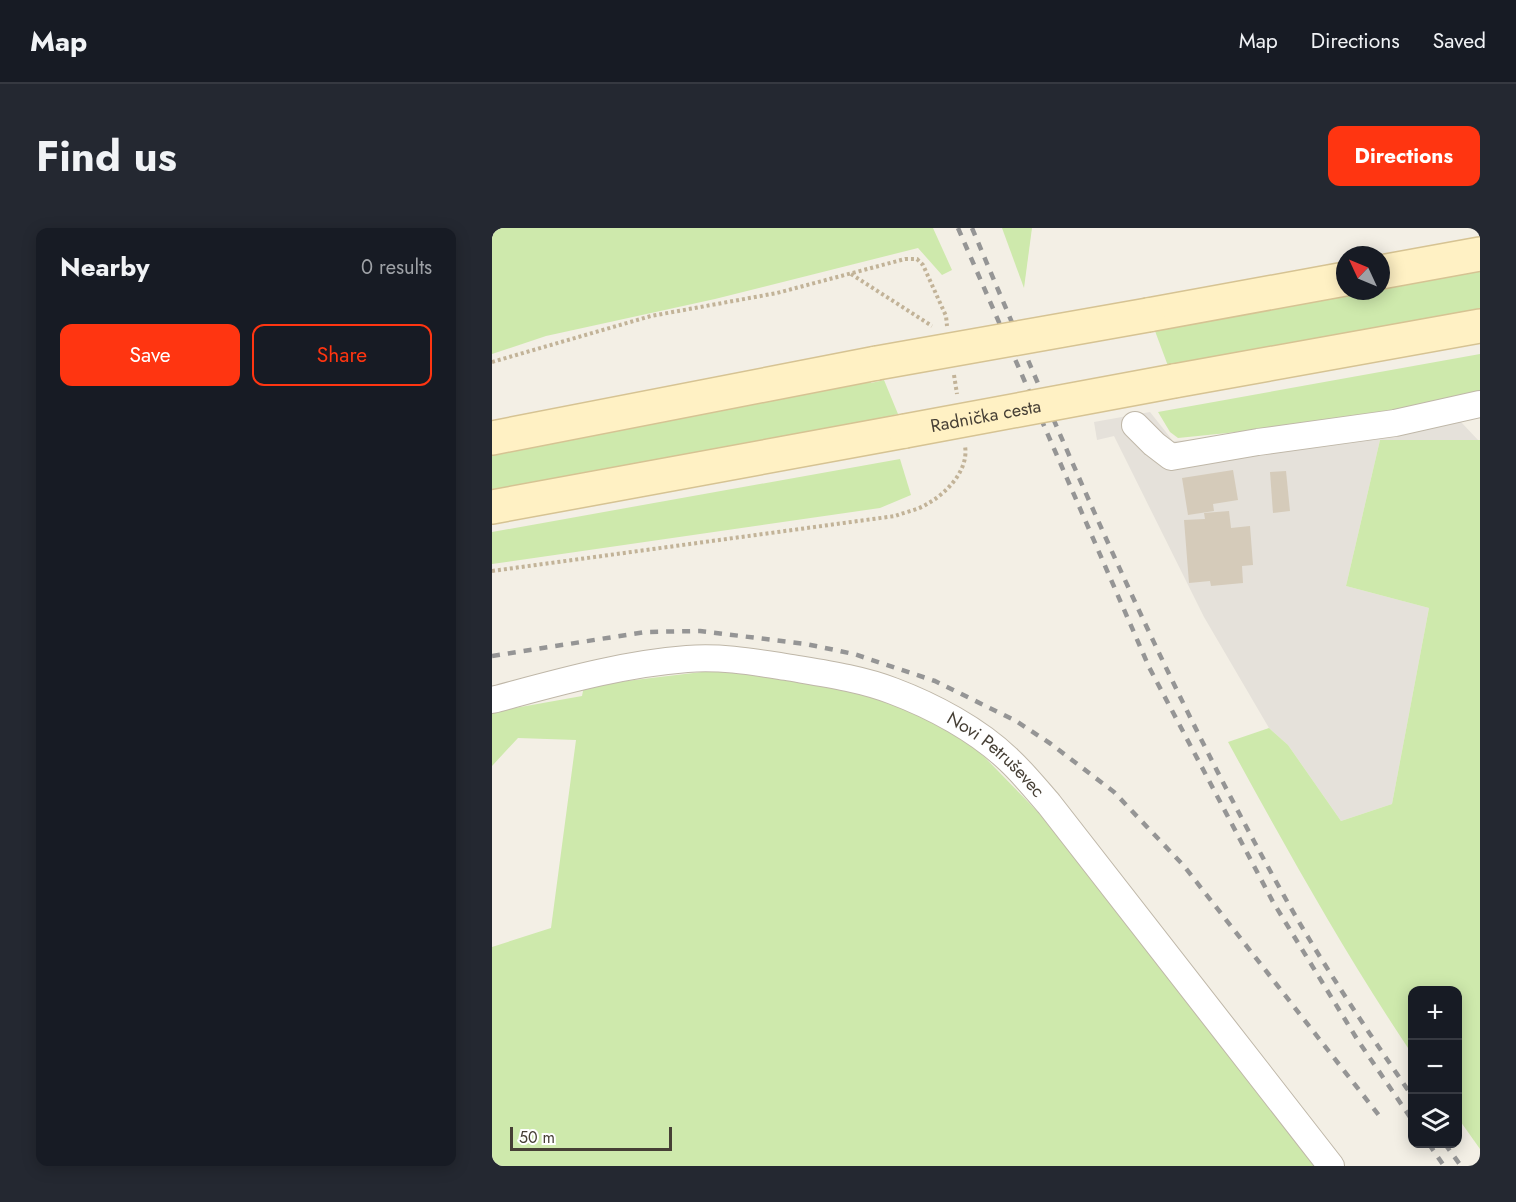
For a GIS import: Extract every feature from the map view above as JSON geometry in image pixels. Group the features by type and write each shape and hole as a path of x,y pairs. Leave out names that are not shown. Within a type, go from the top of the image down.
{"main road":[{"path":"1390,270 1480,254"},
{"path":"492,438 877,363 1336,281"},
{"name":"Radnička cesta","path":"492,507 1480,326"}],"street":[{"path":"1135,425 1171,457 1395,423 1480,404"},
{"name":"Novi Petruševec","path":"492,700 580,677 642,665 688,658 728,659 826,674 891,690 959,723 1010,760 1049,804 1331,1166"}],"path":[{"path":"492,362 651,316 777,292 906,259 917,259 923,265 946,316 947,327"},
{"path":"850,273 939,331"},
{"path":"954,373 958,396"},
{"path":"492,571 895,516 927,505 947,489 960,473 966,453 965,442"}],"shaded area":[{"path":"1444,404 1478,440 1380,440 1346,586 1429,608 1392,804 1341,821 1288,745 1269,728 1204,617 1114,436 1097,440 1094,422 1150,412 1173,441 1256,436"}],"green space":[{"path":"492,228 933,228 952,270 942,275 918,248 715,299 546,336 492,354"},
{"path":"1002,228 1032,228 1024,288"},
{"path":"1480,264 1480,314 1185,366 1183,362 1168,366 1155,331 1336,293 1336,300 1390,300 1390,280"},
{"path":"1480,354 1480,394 1405,409 1178,438 1170,432 1158,412"},
{"path":"868,377 871,383 884,380 898,414 885,417 886,422 492,497 492,446"},
{"path":"1380,440 1480,440 1480,1149 1462,1124 1462,986 1408,986 1408,1048 1294,861 1228,742 1269,728 1288,745 1341,821 1392,804 1429,608 1346,586"},
{"path":"900,459 911,495 880,508 492,564 492,532"},
{"path":"727,669 834,685 897,701 962,734 1038,812 1311,1156 1314,1166 492,1166 492,947 551,928 576,740 518,738 492,766 492,712 582,696 584,686"}],"building":[{"path":"1233,470 1238,500 1213,504 1214,511 1188,515 1182,478"},
{"path":"1286,471 1290,511 1273,513 1270,472"},
{"path":"1229,511 1231,528 1250,526 1253,565 1242,566 1243,583 1211,586 1210,581 1189,583 1184,520 1205,519 1204,513"}],"railway":[{"path":"958,228 1149,667 1273,902 1357,1039 1408,1114"},
{"path":"972,228 1118,565 1197,731 1239,813 1313,946 1411,1094"},
{"path":"492,656 645,632 700,631 806,644 854,654 935,681 1016,721 1051,744 1114,792 1184,866 1381,1118"},
{"path":"1432,1148 1444,1166"},
{"path":"1448,1148 1461,1166"}]}
